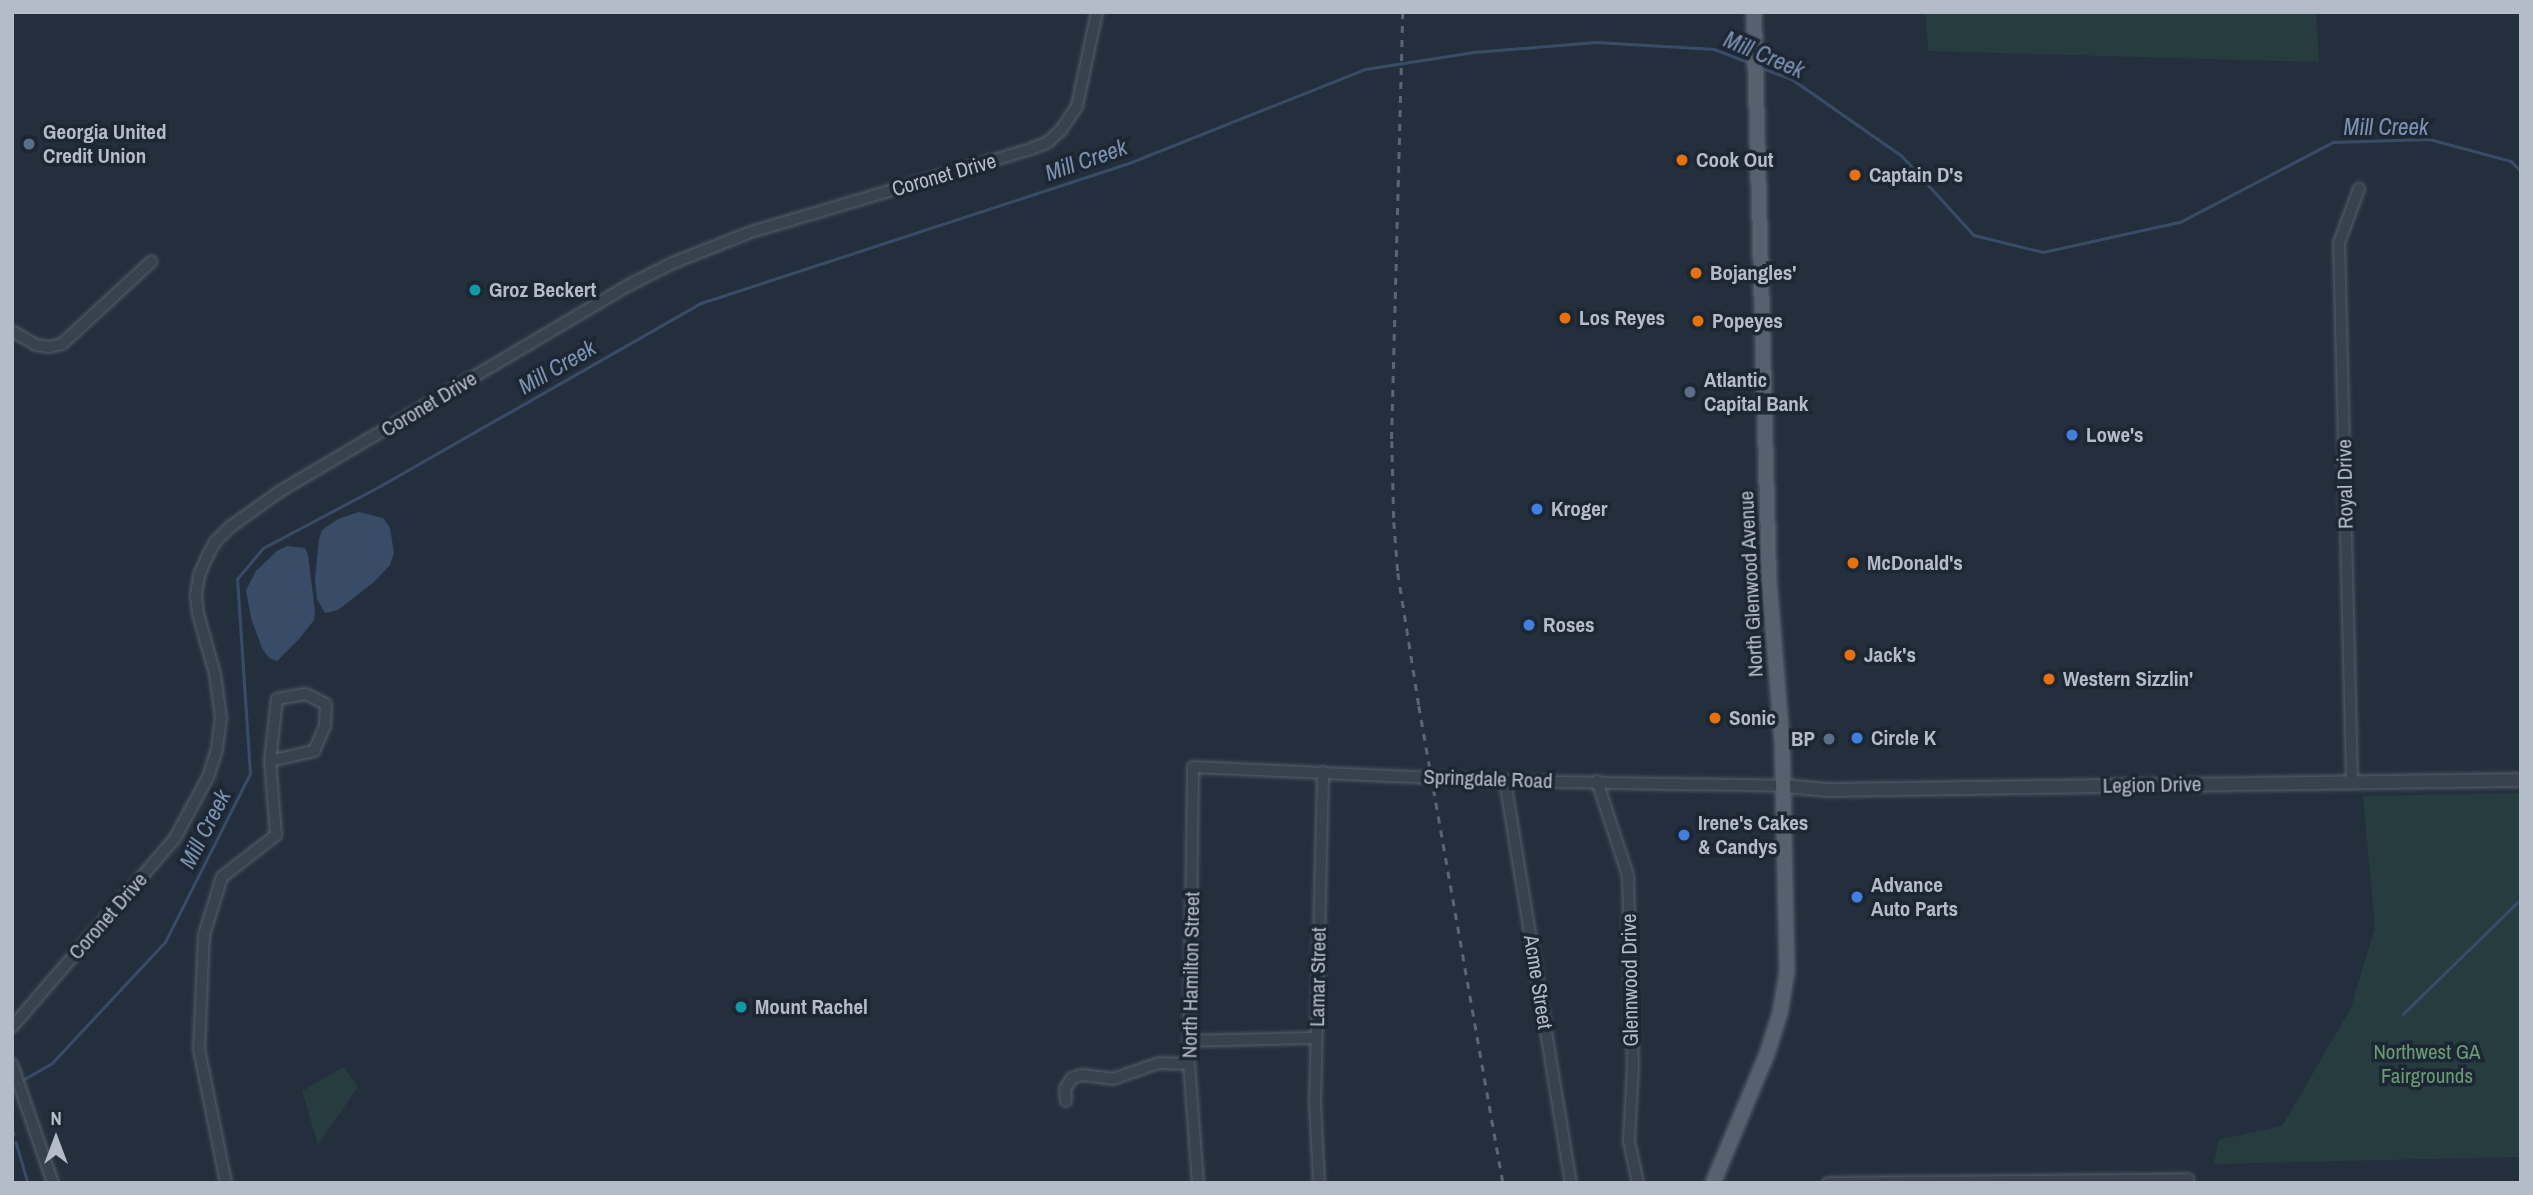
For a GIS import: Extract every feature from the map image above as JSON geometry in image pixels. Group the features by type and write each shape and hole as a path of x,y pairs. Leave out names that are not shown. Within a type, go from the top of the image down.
{"main road":[{"name":"North Glenwood Avenue","path":"1713,1183 1767,1054 1783,1000 1787,972 1784,786 1770,626 1754,12"}],"street":[{"name":"Coronet Drive","path":"12,1027 175,838 208,777 218,749 221,718 215,674 198,614 197,595 199,575 207,557 215,542 230,527 291,486 627,286 675,262 751,232 1048,142 1061,130 1077,106 1097,12"},
{"name":"Royal Drive","path":"2351,781 2339,243 2359,189"},
{"path":"12,331 36,345 49,347 62,344 152,261"},
{"path":"226,1183 200,1049 204,935 222,877 276,835 270,761 277,699 306,694 326,704 325,726 314,751 270,761"},
{"name":"Springdale Road","path":"1193,767 1505,781 1784,786"},
{"name":"North Hamilton Street","path":"1193,767 1189,1064 1198,1183"},
{"name":"Lamar Street","path":"1319,1183 1316,1038 1323,772"},
{"name":"Legion Drive","path":"1784,786 1818,790 2521,780"},
{"name":"Acme Street","path":"1505,781 1571,1183"},
{"name":"Glennwood Drive","path":"1597,781 1628,876 1633,1066 1629,1140 1638,1183"},
{"path":"1191,1041 1316,1038"},
{"path":"1066,1101 1065,1088 1072,1078 1082,1075 1113,1079 1159,1063 1189,1064"},
{"path":"12,1064 54,1183"},
{"path":"1828,1183 2188,1181"}],"green space":[{"path":"1926,12 2316,12 2319,62 1928,51"},
{"name":"Northwest GA Fairgrounds","path":"2521,793 2521,1157 2214,1164 2218,1140 2282,1126 2351,1008 2375,927 2363,796"},
{"path":"344,1067 358,1087 318,1145 302,1091"}],"water":[{"path":"359,512 383,518 390,528 394,553 390,565 374,582 338,610 325,613 317,599 315,579 322,530 338,519"},
{"path":"287,546 305,548 308,555 315,612 314,620 277,661 269,658 262,648 251,618 246,590 256,571 277,551"}],"waterway":[{"name":"Mill Creek","path":"21,1081 52,1063 165,942 250,774 237,579 263,548 380,486 701,303 1129,163 1365,69 1474,52 1596,42 1714,49 1751,63"},
{"name":"Mill Creek","path":"1760,67 1792,79 1902,156 1974,235 2043,252 2180,222 2333,142 2429,139 2511,161 2521,171"},
{"path":"2403,1014 2521,899"},
{"path":"12,1129 14,1134"},
{"path":"16,1142 28,1183"}],"railway":[{"path":"1403,12 1392,441 1398,573 1503,1183"}],"place":[{"name":"Georgia United Credit Union","path":"29,144"},
{"name":"Cook Out","path":"1682,160"},
{"name":"Captain D's","path":"1855,175"},
{"name":"Bojangles'","path":"1696,273"},
{"name":"Groz Beckert","path":"475,290"},
{"name":"Los Reyes","path":"1565,318"},
{"name":"Popeyes","path":"1698,321"},
{"name":"Atlantic Capital Bank","path":"1690,392"},
{"name":"Lowe's","path":"2072,435"},
{"name":"Kroger","path":"1537,509"},
{"name":"McDonald's","path":"1853,563"},
{"name":"Roses","path":"1529,625"},
{"name":"Jack's","path":"1850,655"},
{"name":"Western Sizzlin'","path":"2049,679"},
{"name":"Sonic","path":"1715,718"},
{"name":"Circle K","path":"1857,738"},
{"name":"BP","path":"1829,739"},
{"name":"Irene's Cakes & Candys","path":"1684,835"},
{"name":"Advance Auto Parts","path":"1857,897"},
{"name":"Mount Rachel","path":"741,1007"}]}
